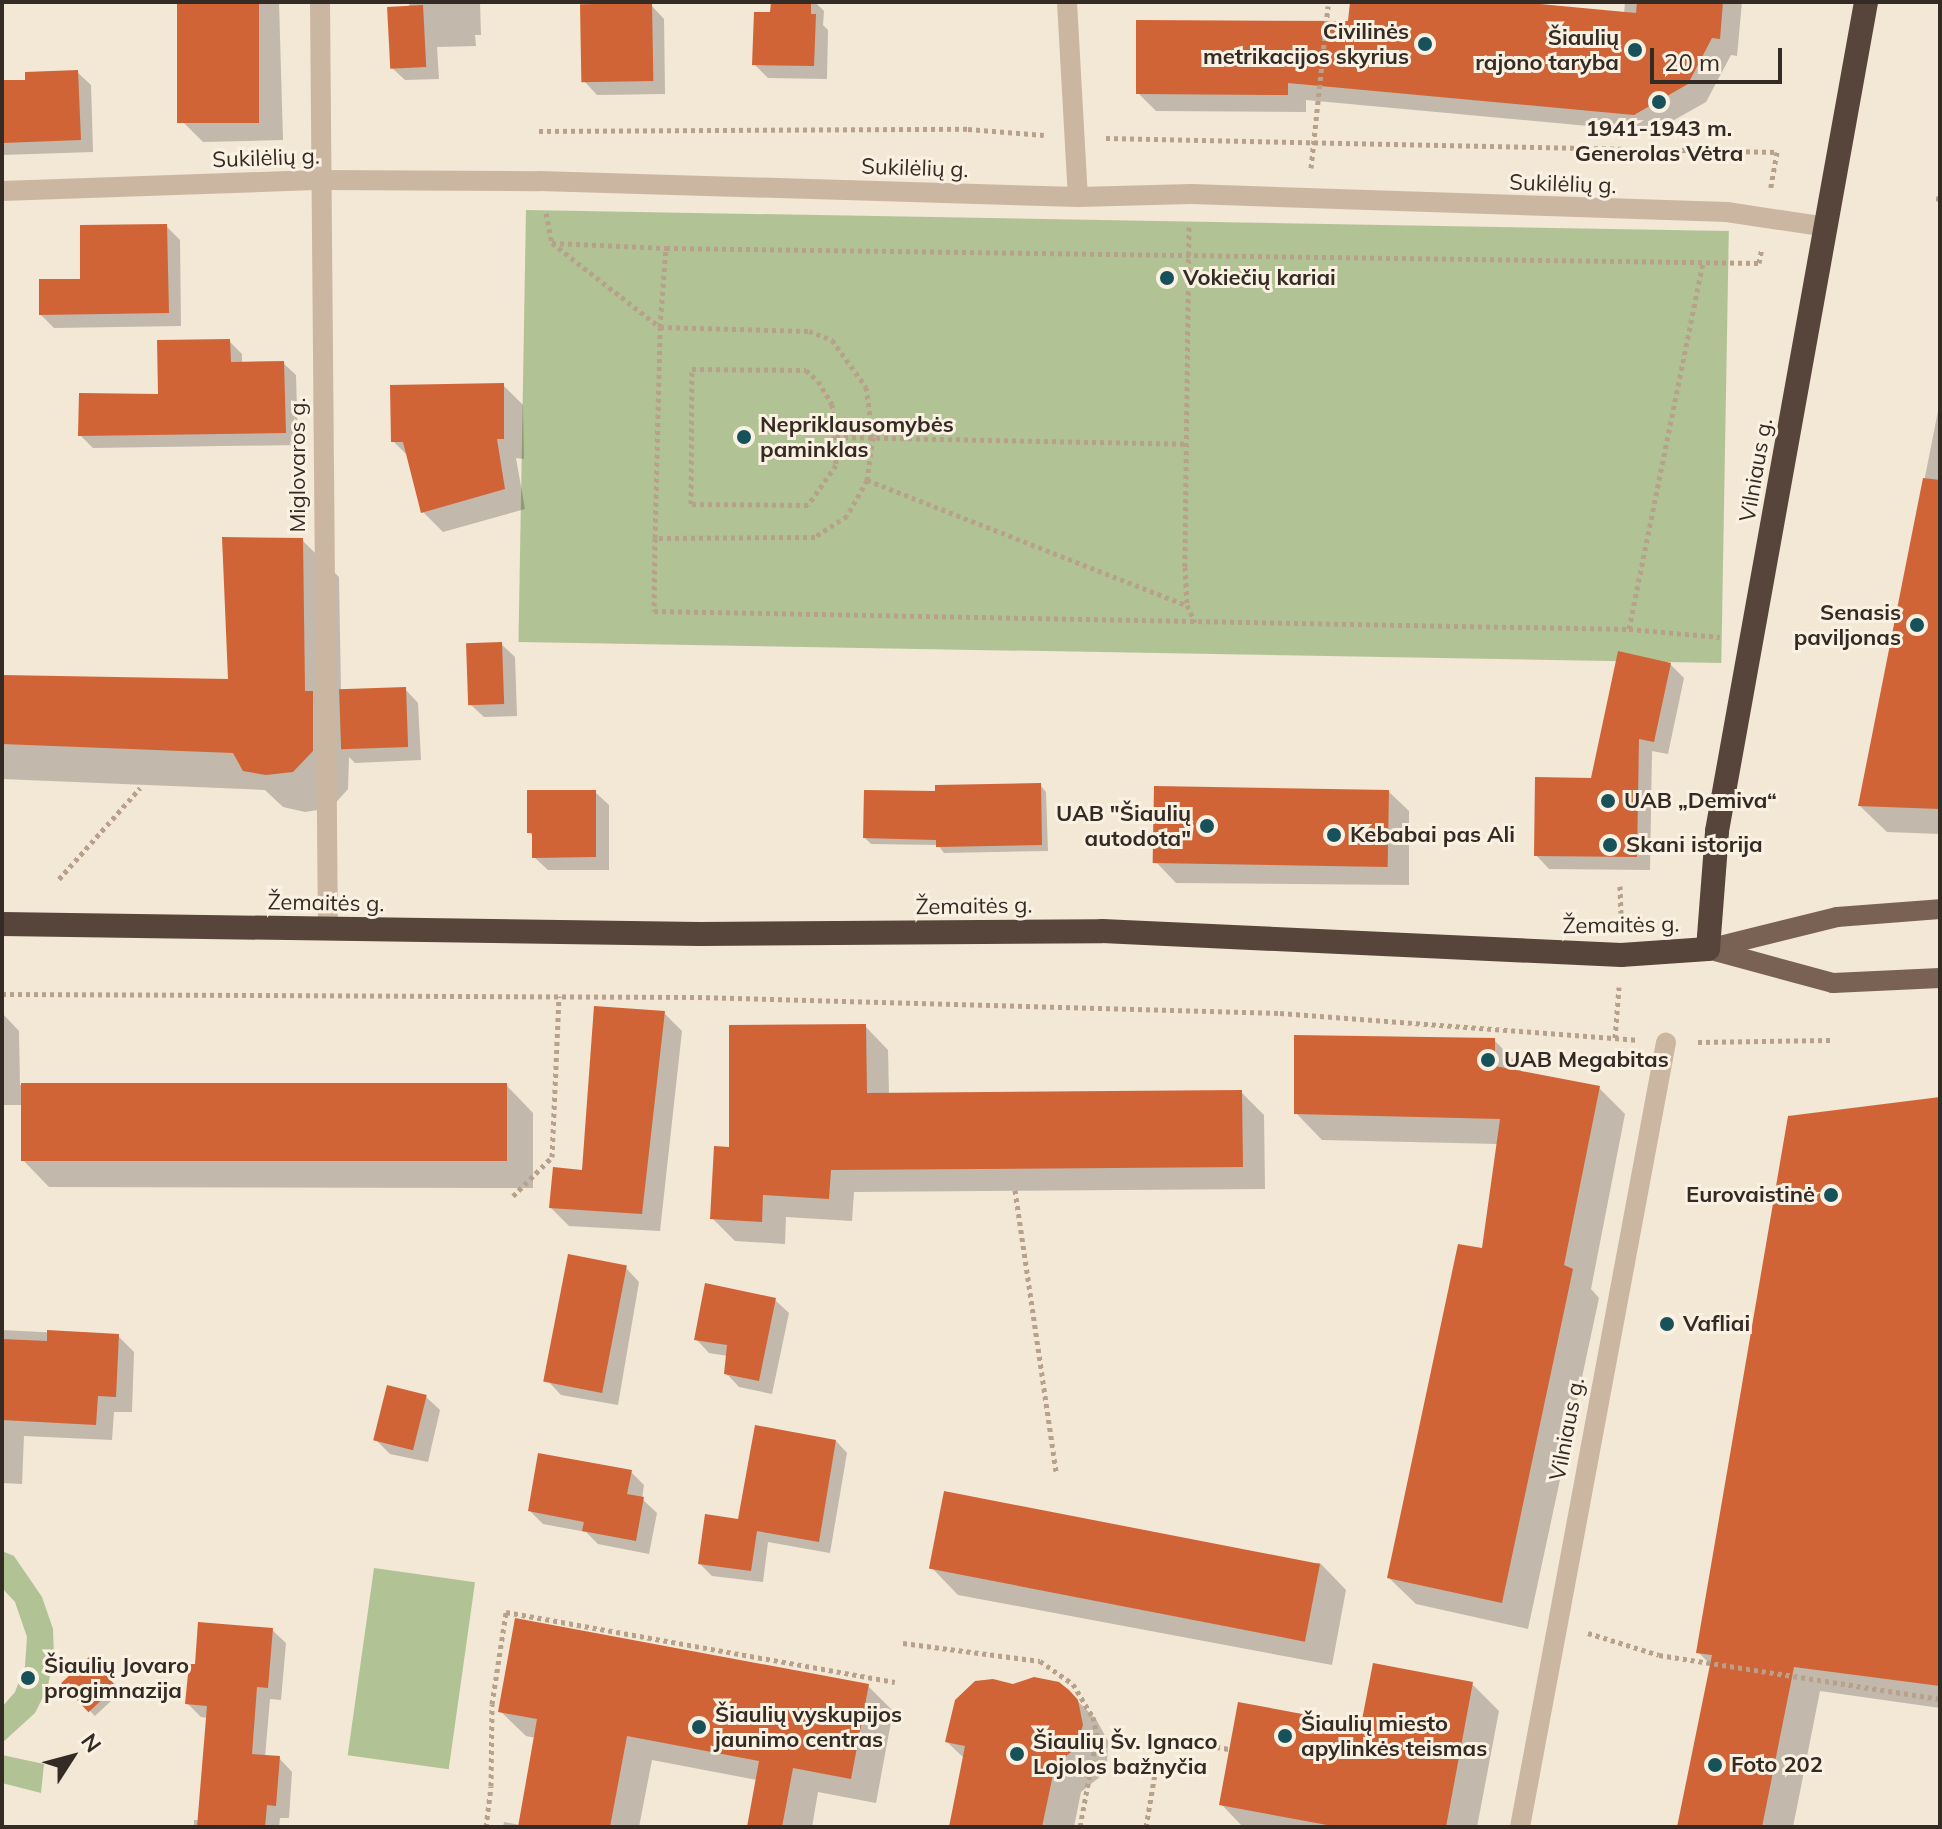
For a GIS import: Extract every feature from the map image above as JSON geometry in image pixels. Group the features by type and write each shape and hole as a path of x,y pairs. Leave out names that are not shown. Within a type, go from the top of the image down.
{"highway":[{"name":"Vilniaus g.","path":"1708,949 1717,831 1866,2"},
{"name":"Žemaitės g.","path":"2,924 700,934 1102,931 1621,955 1708,949"}],"main road":[{"path":"1708,949 1837,917 1940,909"},
{"name":"Žemaitės g.","path":"1708,949 1833,983 1940,978"}],"street":[{"name":"Miglovaros g.","path":"320,2 328,929"},
{"path":"1067,2 1078,197"},
{"name":"Sukilėlių g.","path":"2,191 322,180 539,181 1078,197 1191,194 1308,201 1727,212 1826,227"},
{"name":"Vilniaus g.","path":"1520,1827 1666,1042"}],"path":[{"path":"1308,201 1328,6"},
{"path":"539,131 968,129 1077,138 1777,152"},
{"path":"655,538 815,537 847,516 867,480 873,437 866,387 832,340 809,331 660,327 552,243 666,248 1187,257 1759,263"},
{"path":"666,248 660,327 654,611 1629,629 1674,634"},
{"path":"1187,257 1187,605 1195,622"},
{"path":"1629,629 1703,261"},
{"path":"692,369 806,370 832,404 836,437 836,465 808,505 691,504 692,369"},
{"path":"836,437 1187,444"},
{"path":"867,480 1187,605"},
{"path":"59,879 140,788"},
{"path":"2,994 559,996 1280,1013 1615,1038 1621,955"},
{"path":"513,1196 552,1157 559,996"},
{"path":"1666,1042 1831,1040"},
{"path":"1015,1190 1056,1471"},
{"path":"486,1827 491,1786 492,1704 506,1612 895,1682"},
{"path":"1557,1624 1659,1655 1940,1699"},
{"path":"903,1643 1040,1661 1073,1684 1093,1717 1097,1736 1080,1827"},
{"path":"1146,1827 1161,1737 1229,1749"}],"green space":[{"path":"526,210 1729,231 1721,663 518,642"},
{"path":"2,1551 14,1556 42,1597 53,1629 54,1659 47,1689 35,1713 2,1743 2,1707 15,1692 25,1666 27,1637 15,1602 2,1588"},
{"path":"374,1568 475,1582 449,1769 348,1755"},
{"path":"2,1755 44,1764 41,1793 2,1783"}],"building":[{"path":"177,2 259,2 259,123 177,123"},
{"path":"771,2 811,2 811,14 816,14 814,66 752,65 754,12 770,12"},
{"path":"1350,2 1518,2 1636,13 1637,2 1723,2 1720,39 1712,38 1688,84 1634,115 1288,83 1288,95 1136,94 1136,20 1348,21"},
{"path":"652,3 653,81 581,82 580,4"},
{"path":"423,5 426,67 390,69 387,7"},
{"path":"78,70 81,140 2,143 2,80 25,80 25,72"},
{"path":"167,224 169,313 39,315 39,279 80,279 80,225"},
{"path":"230,339 231,362 284,361 286,433 78,436 79,393 158,394 157,340"},
{"path":"504,383 504,439 497,439 505,489 421,513 403,442 391,442 390,385"},
{"name":"Senasis paviljonas","path":"1923,478 1940,480 1940,809 1858,806"},
{"path":"222,537 303,538 305,691 313,691 313,751 293,772 266,775 243,771 233,753 2,744 2,675 228,679"},
{"path":"502,642 504,704 468,705 466,643"},
{"path":"1618,651 1671,663 1654,742 1639,739 1637,857 1534,856 1535,777 1591,778"},
{"path":"406,687 408,747 341,749 339,689"},
{"path":"1041,783 1042,845 936,847 936,840 863,838 864,790 935,791 935,785"},
{"path":"1154,786 1389,790 1388,867 1153,863"},
{"path":"527,790 596,790 596,857 532,858 532,833 527,833"},
{"path":"594,1006 665,1011 642,1214 549,1208 553,1167 582,1170"},
{"path":"866,1024 867,1093 1242,1090 1243,1167 831,1170 829,1199 763,1195 762,1222 710,1219 714,1146 729,1147 729,1025"},
{"path":"1294,1035 1495,1038 1495,1066 1600,1086 1564,1265 1573,1269 1502,1603 1387,1578 1458,1244 1482,1248 1500,1119 1294,1114"},
{"path":"21,1083 507,1083 507,1161 21,1161"},
{"path":"1940,1097 1940,1686 1794,1667 1762,1827 1677,1827 1712,1655 1696,1653 1788,1116"},
{"path":"568,1254 627,1265 602,1393 543,1382"},
{"path":"705,1283 776,1298 759,1381 724,1374 727,1345 694,1340"},
{"path":"47,1330 119,1334 116,1397 98,1396 96,1425 2,1420 2,1339 47,1341"},
{"path":"387,1385 427,1395 413,1450 373,1440"},
{"path":"755,1425 836,1440 819,1542 757,1531 751,1571 698,1564 705,1514 738,1519"},
{"path":"538,1453 632,1470 627,1494 644,1497 636,1541 582,1531 584,1522 528,1511"},
{"path":"944,1491 1320,1564 1305,1642 929,1569"},
{"name":"Šiaulių vyskupijos jaunimo centras","path":"515,1618 869,1684 851,1779 793,1768 782,1827 747,1827 759,1761 627,1736 610,1827 518,1827 537,1719 498,1712"},
{"path":"198,1622 273,1628 268,1688 257,1687 252,1754 280,1756 276,1806 267,1805 265,1827 197,1827 207,1706 185,1704 189,1664 195,1664"},
{"path":"89,1657 116,1686 88,1712 61,1683"},
{"name":"Šiaulių miesto apylinkės teismas","path":"1373,1663 1473,1682 1446,1827 1338,1827 1219,1805 1238,1702 1361,1725"},
{"name":"Šiaulių Šv. Ignaco Lojolos bažnyčia","path":"1034,1677 1059,1682 1069,1690 1078,1700 1083,1725 1075,1749 1055,1765 1042,1827 949,1827 965,1746 945,1742 955,1700 975,1681 993,1679 1013,1684"}],"place":[{"name":"Civilinės metrikacijos skyrius","path":"1425,44"},
{"name":"Šiaulių rajono taryba","path":"1635,50"},
{"name":"1941-1943 m. Generolas Vėtra","path":"1659,102"},
{"name":"Vokiečių kariai","path":"1167,278"},
{"name":"Nepriklausomybės paminklas","path":"744,437"},
{"name":"Senasis paviljonas","path":"1917,625"},
{"name":"UAB „Demiva“","path":"1608,801"},
{"name":"UAB \"Šiaulių autodota\"","path":"1207,826"},
{"name":"Kebabai pas Ali","path":"1334,835"},
{"name":"Skani istorija","path":"1610,845"},
{"name":"UAB Megabitas","path":"1488,1060"},
{"name":"Eurovaistinė","path":"1831,1195"},
{"name":"Vafliai","path":"1667,1324"},
{"name":"Šiaulių Jovaro progimnazija","path":"28,1678"},
{"name":"Šiaulių vyskupijos jaunimo centras","path":"699,1727"},
{"name":"Šiaulių miesto apylinkės teismas","path":"1285,1736"},
{"name":"Šiaulių Šv. Ignaco Lojolos bažnyčia","path":"1017,1754"},
{"name":"Foto 202","path":"1715,1765"}]}
